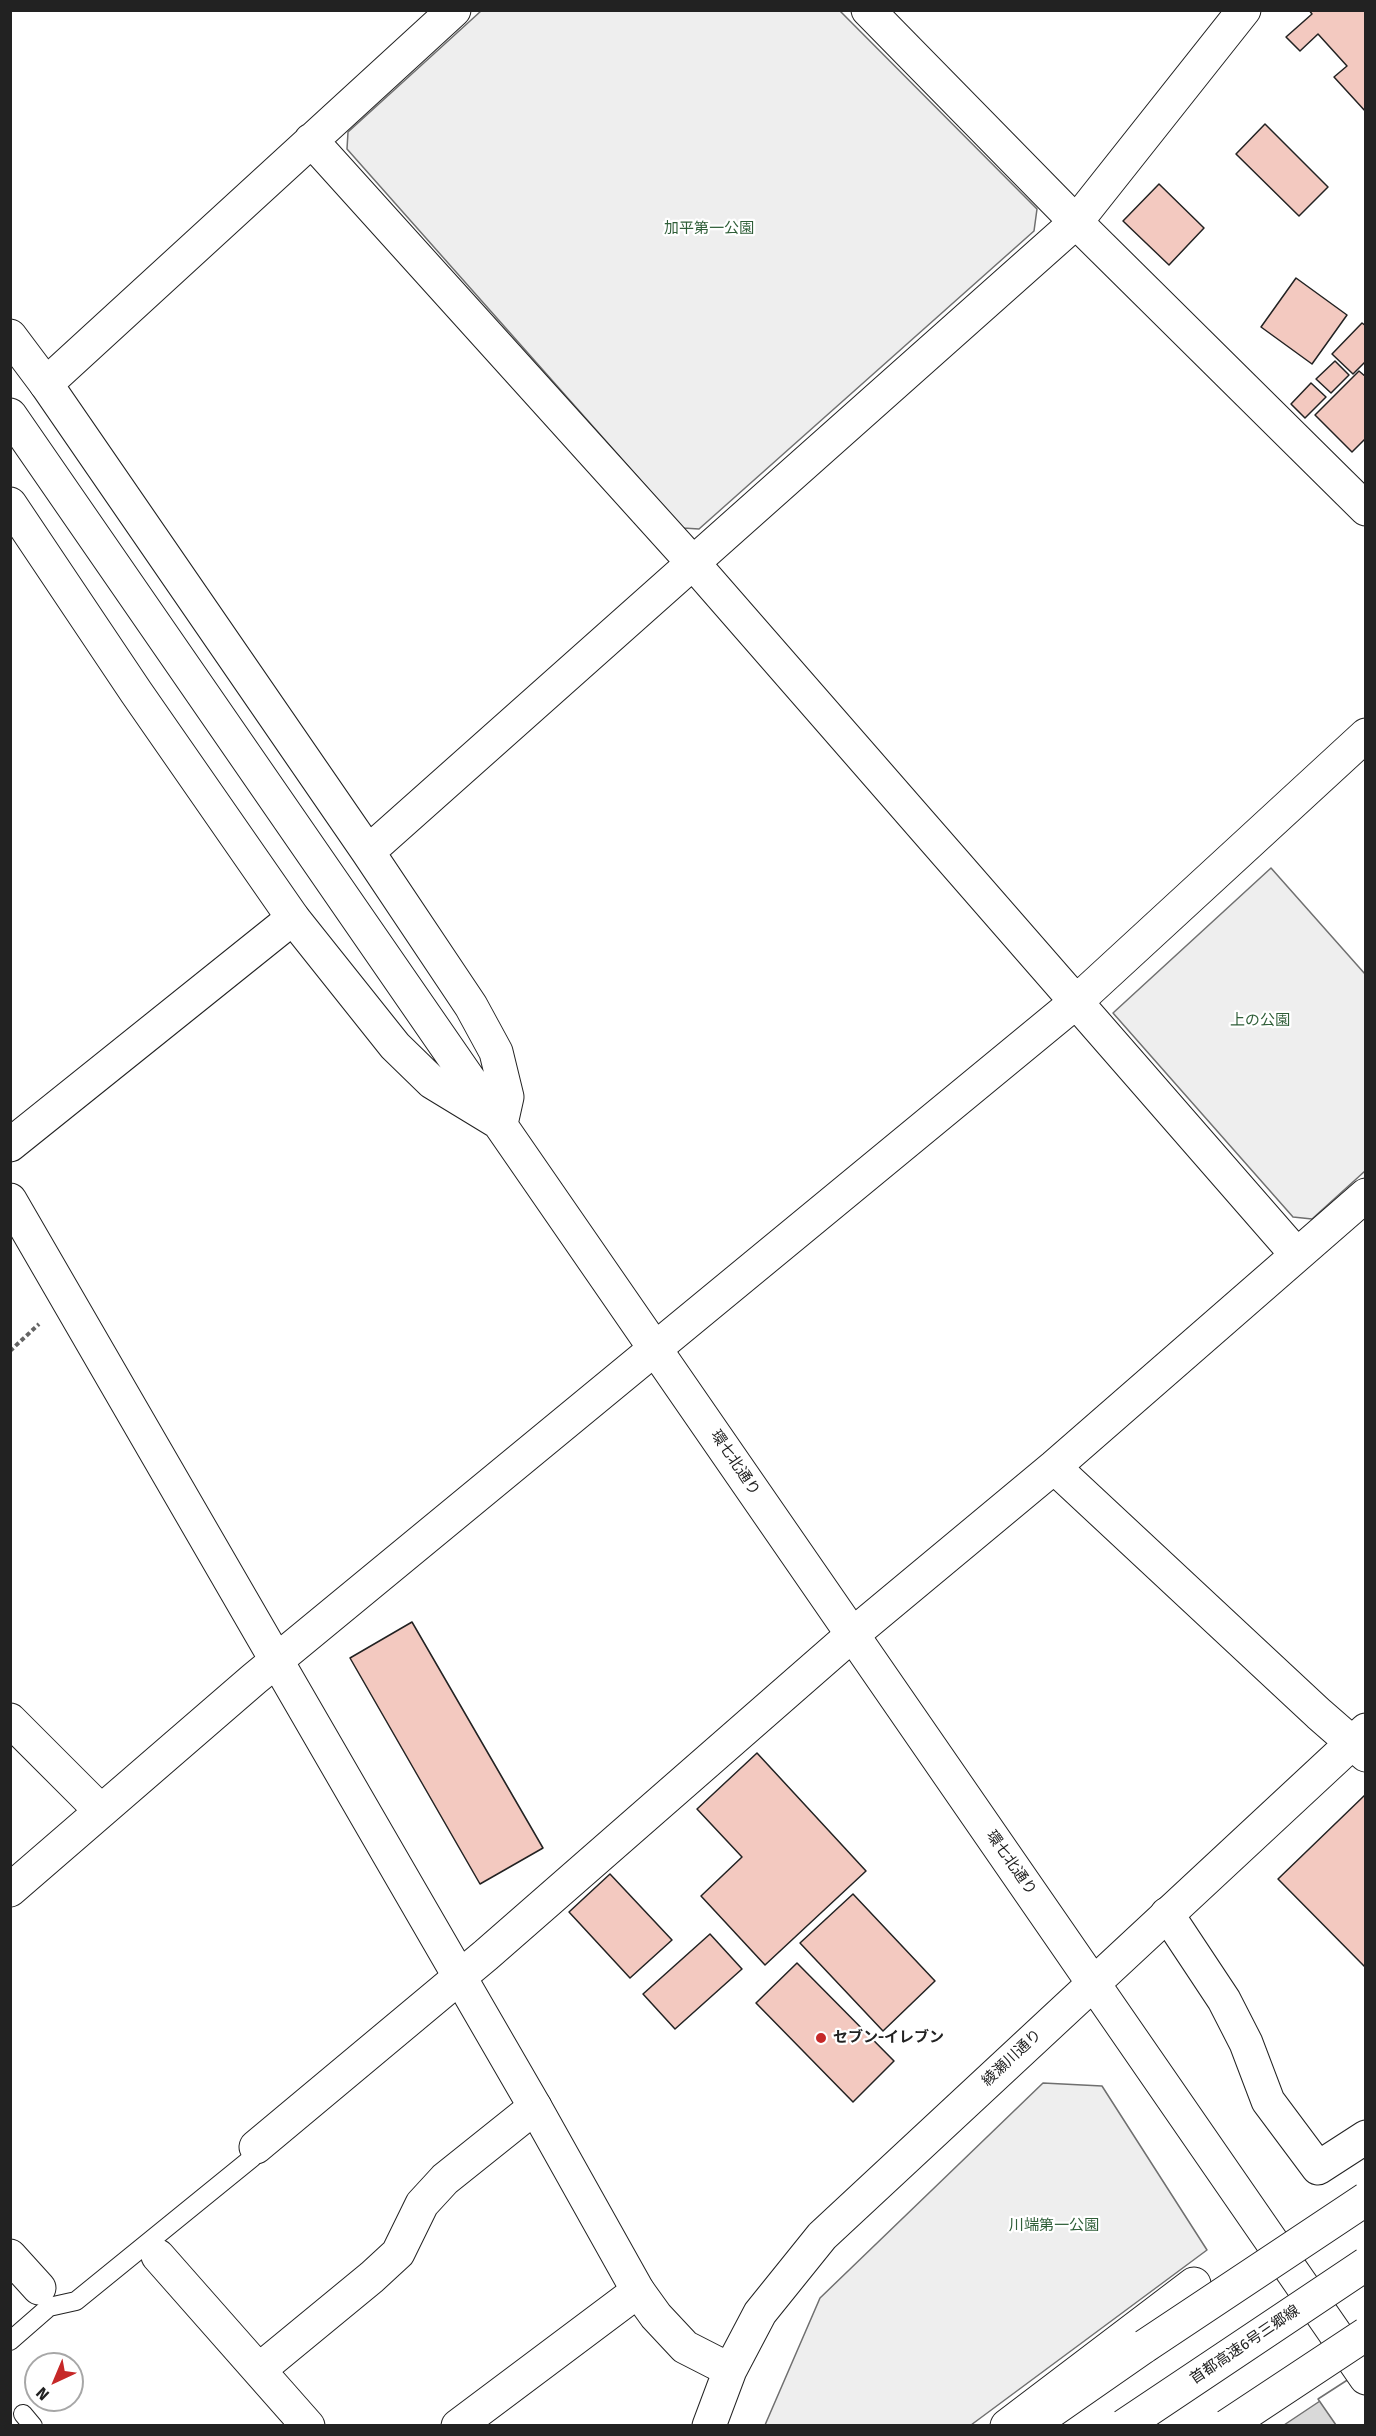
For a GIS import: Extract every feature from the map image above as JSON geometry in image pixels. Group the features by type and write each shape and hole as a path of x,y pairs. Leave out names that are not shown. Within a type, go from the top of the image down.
{"main road":[{"path":"46,384 454,10"},
{"path":"868,10 1076,222 1365,509"},
{"path":"368,852 1076,222 1244,10"},
{"path":"311,140 694,564 1297,1255"},
{"path":"10,336 46,384 368,852 471,1006 496,1052 507,1097 501,1124 432,1082 395,1046 293,918 136,692 10,504"},
{"name":"環七北通り","path":"10,414 657,1349 852,1635 1094,1981 1365,2378"},
{"path":"10,1890 277,1660 1076,1002 1365,735"},
{"path":"10,1145 293,918"},
{"path":"256,2147 459,1976 852,1635 1054,1467 1365,1196"},
{"path":"10,1200 535,2107 638,2291 656,2316 685,2347 730,2370"},
{"path":"1054,1467 1361,1742"},
{"path":"10,1720 100,1811"},
{"name":"綾瀬川通り","path":"710,2426 730,2370 760,2313 822,2236 1167,1914 1361,1742"},
{"path":"1167,1914 1224,2000 1246,2043 1268,2101 1318,2169 1365,2137"},
{"path":"260,2370 398,2253 422,2204 445,2179 535,2107"},
{"path":"1030,2426 1365,2199"},
{"path":"153,2250 308,2426"},
{"path":"10,2256 44,2298"},
{"name":"首都高速6号三郷線","path":"1124,2426 1365,2264"},
{"path":"1007,2426 1194,2284"},
{"path":"458,2426 638,2291"},
{"path":"1227,2426 1365,2334"}],"lane":[{"path":"10,2341 44,2298 76,2301 153,2250 252,2158 252,2151 256,2147"}],"path":[{"path":"10,1351 46,1317"}],"green space":[{"name":"加平第一公園","path":"481,11 840,11 1037,209 1034,231 699,529 683,528 347,149 348,132"},
{"name":"上の公園","path":"1271,868 1365,974 1365,1171 1312,1219 1293,1217 1113,1013"},
{"name":"川端第一公園","path":"1043,2083 1102,2086 1207,2250 971,2425 765,2425 820,2298"}],"shaded area":[{"path":"1365,2371 1365,2425 1284,2425"}],"pier":[{"path":"1366,2368 1365,2425 1336,2425 1318,2399"}],"building":[{"path":"1309,10 1366,10 1366,112 1334,77 1347,66 1318,34 1300,51 1286,37 1312,14"},
{"path":"1265,124 1328,187 1299,216 1236,154"},
{"path":"1159,184 1204,228 1169,265 1123,221"},
{"path":"1296,278 1347,315 1312,364 1261,327"},
{"path":"1362,323 1366,326 1366,361 1353,374 1332,354"},
{"path":"1335,361 1349,375 1331,393 1316,379"},
{"path":"1359,371 1366,377 1366,438 1352,452 1315,415"},
{"path":"1311,383 1326,397 1305,418 1291,404"},
{"path":"412,1622 543,1848 480,1884 350,1658"},
{"path":"757,1753 866,1871 765,1965 701,1896 742,1857 697,1809"},
{"path":"1366,1794 1366,1968 1278,1879"},
{"path":"610,1874 672,1940 630,1978 569,1912"},
{"path":"853,1894 935,1981 883,2031 800,1943"},
{"path":"710,1934 742,1969 675,2029 643,1994"},
{"path":"797,1963 894,2061 853,2102 756,2003"}],"place":[{"name":"セブン-イレブン","path":"821,2038"}]}
